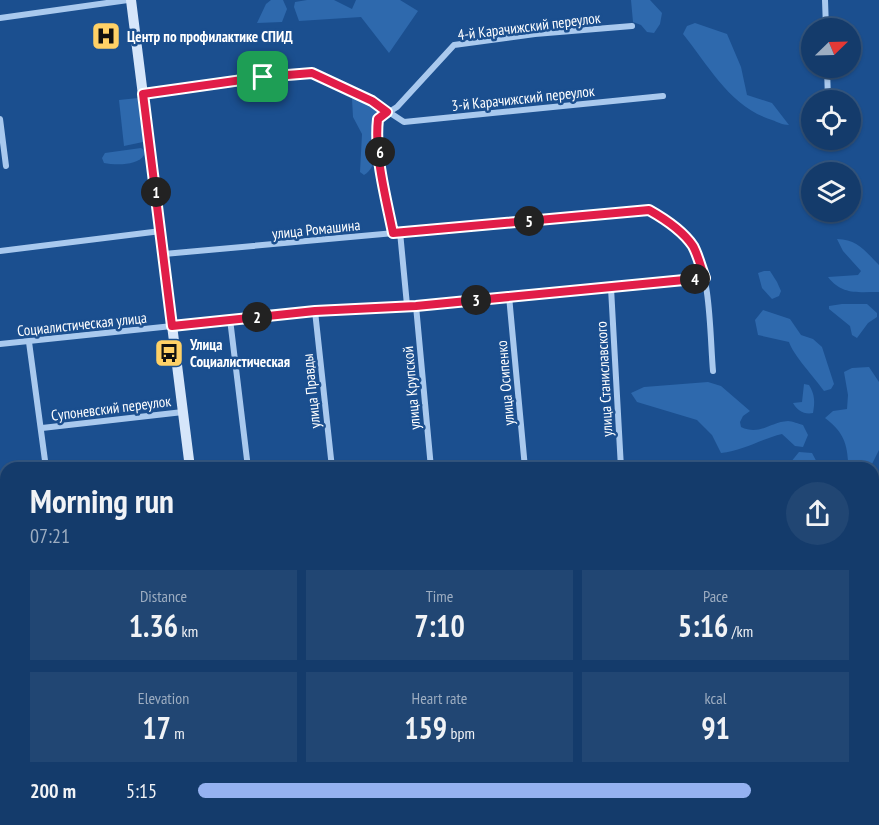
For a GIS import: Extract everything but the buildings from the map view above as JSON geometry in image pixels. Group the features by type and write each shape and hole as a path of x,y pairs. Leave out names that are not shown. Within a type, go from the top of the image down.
{"street":[{"path":"0,18 129,0 164,254 189,462"},
{"path":"825,0 826,18"},
{"name":"4-й Карачижский переулок","path":"387,112 398,107 454,45 535,34 632,26"},
{"path":"143,94 263,77 312,73 372,101 387,112 378,119 377,130 383,179 397,233 407,305"},
{"name":"3-й Карачижский переулок","path":"387,112 404,122 663,96"},
{"path":"0,119 6,166"},
{"name":"улица Ромашина","path":"164,254 649,210 662,217 694,248 705,278"},
{"path":"0,251 161,231"},
{"path":"705,278 713,371"},
{"name":"Социалистическая улица","path":"0,344 315,311 416,306 705,278"},
{"name":"улица Станиславского","path":"611,288 621,462"},
{"name":"улица Осипенко","path":"510,297 524,462"},
{"name":"улица Крупской","path":"416,306 430,462"},
{"name":"улица Правды","path":"315,311 331,462"},
{"path":"230,320 247,462"},
{"path":"29,342 45,462"},
{"name":"Супоневский переулок","path":"42,428 183,412"}],"shaded area":[{"path":"271,0 283,0 287,9 282,22 257,23 266,4"},
{"path":"334,0 352,9 356,0 400,0 418,11 389,53 361,17 299,21 294,7 295,2"},
{"path":"631,0 650,0 662,13 660,24 654,33 647,32 641,25 633,22"},
{"path":"695,23 727,34 741,67 747,95 772,103 789,125 757,114 732,96 683,34 687,26"},
{"path":"138,98 143,142 124,146 119,100"},
{"path":"356,98 372,105 377,111 374,159 369,171 364,175 360,172 362,134 353,117 352,99"},
{"path":"141,148 144,150 144,155 132,163 104,163 102,158 105,153"},
{"path":"837,239 856,244 879,265 879,292 844,290 828,277 858,275 861,271 843,251"},
{"path":"770,271 777,282 781,291 779,296 772,299 762,288 758,273"},
{"path":"867,304 877,313 877,317 868,323 857,338 852,335 850,326 829,309 829,306"},
{"path":"763,310 790,319 801,335 813,339 822,347 834,384 831,389 824,391 799,360 789,342 758,335 755,320"},
{"path":"869,367 879,382 879,450 873,462 848,461 845,442 835,427 825,418 833,411 847,409 848,395 844,372 852,368"},
{"path":"708,382 721,386 750,411 743,416 740,422 741,427 754,430 788,421 803,425 808,435 803,447 795,446 782,434 737,450 721,453 712,435 697,420 637,402 631,393 644,387"},
{"path":"804,384 809,385 812,392 813,413 801,411 793,403 802,402"},
{"path":"799,452 812,453 817,462 791,462"}],"place":[{"name":"Центр по профилактике СПИД","path":"106,36"},
{"name":"Улица Социалистическая","path":"169,353"}],"route":[{"path":"312,73 372,101 387,112 378,119 377,130 393,233 649,210 662,217 694,248 705,278 416,306 315,311 172,326 143,94 263,77 312,73"}]}
